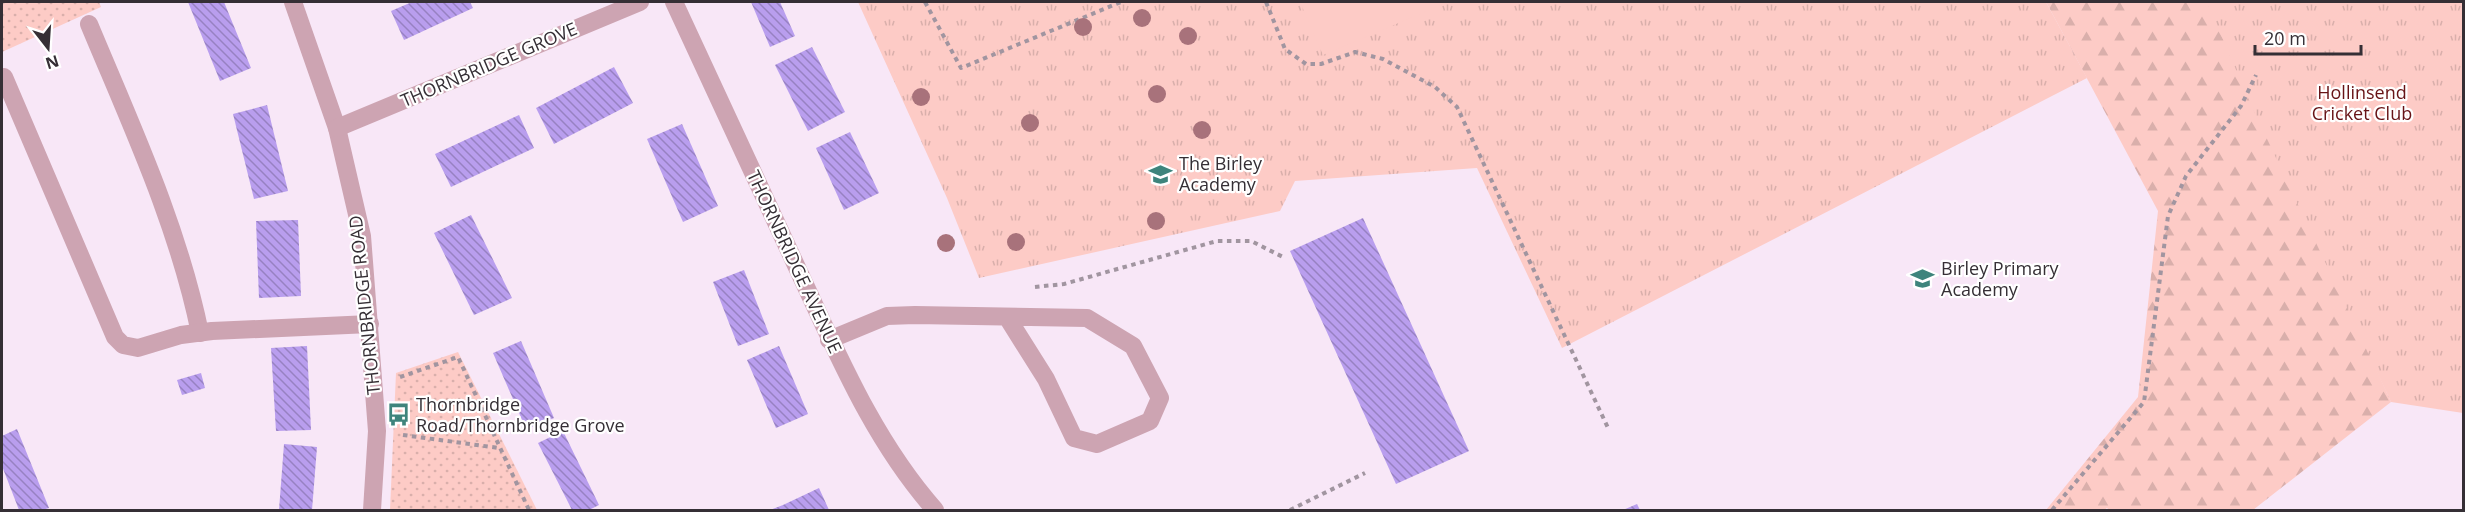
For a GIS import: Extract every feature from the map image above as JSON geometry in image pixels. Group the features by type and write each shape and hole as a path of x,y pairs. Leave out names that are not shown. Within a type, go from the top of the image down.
{"street":[{"name":"THORNBRIDGE ROAD","path":"293,2 338,128 362,236 377,431 372,510"},
{"name":"THORNBRIDGE GROVE","path":"338,128 640,2"},
{"name":"THORNBRIDGE AVENUE","path":"674,2 829,339 867,416 914,487 935,510"},
{"path":"89,24 169,218 190,285 200,333"},
{"path":"4,77 115,337 123,345 138,348 180,335 200,333 370,324"},
{"path":"829,339 887,316 915,315 1087,318 1133,346 1160,398 1150,421 1097,444 1074,438 1046,379 1007,317"}],"path":[{"path":"925,2 961,68 1121,2"},
{"path":"1266,2 1285,49 1306,64 1321,64 1355,52 1383,59 1435,87 1457,107 1610,430"},
{"path":"2052,510 2144,402 2168,216 2186,176 2241,106 2256,75"},
{"path":"1030,288 1064,284 1217,241 1251,241 1283,257"},
{"path":"374,386 458,357 529,510"},
{"path":"377,431 500,448"},
{"path":"1290,510 1365,473"}],"green space":[{"path":"2,2 99,2 101,7 2,52"},
{"name":"The Birley Academy","path":"858,2 2046,2 2087,78 1562,348 1477,168 1295,181 1280,211 979,278 947,198"},
{"path":"1300,2 1448,2 1323,55"},
{"path":"2046,2 2212,2 2391,402 2253,510 2109,510 2107,508 2104,510 2046,510 2138,397 2158,211"},
{"name":"Hollinsend Cricket Club","path":"2207,2 2463,2 2463,413 2391,402 2252,107"},
{"path":"458,352 537,510 390,510 396,373"}],"building":[{"path":"188,2 224,2 251,68 220,81"},
{"path":"412,2 470,2 473,8 404,40 391,11"},
{"path":"751,2 780,2 795,36 770,47"},
{"path":"812,47 845,112 808,131 775,65"},
{"path":"614,67 633,103 554,144 536,108"},
{"path":"267,105 288,191 254,199 233,114"},
{"path":"519,115 534,148 451,187 435,154"},
{"path":"682,124 718,206 683,222 647,139"},
{"path":"850,132 879,193 844,210 816,148"},
{"path":"471,215 512,298 474,315 434,233"},
{"path":"1363,218 1469,451 1396,484 1290,251"},
{"path":"298,220 301,296 259,298 256,221"},
{"path":"744,270 769,334 738,346 713,282"},
{"path":"521,341 554,418 526,429 493,353"},
{"path":"307,346 311,430 276,431 271,348"},
{"path":"779,346 808,414 776,428 747,360"},
{"path":"201,373 205,388 182,395 177,380"},
{"path":"17,429 49,508 19,510 2,466 2,436"},
{"path":"563,431 599,505 589,510 572,510 538,443"},
{"path":"284,444 317,447 312,510 279,510"},
{"path":"819,488 829,510 770,510 783,505"},
{"path":"1637,504 1640,510 1623,510"}],"place":[{"name":"The Birley Academy","path":"1161,174"},
{"name":"Birley Primary Academy","path":"1923,279"},
{"name":"Thornbridge Road/Thornbridge Grove","path":"398,415"}]}
